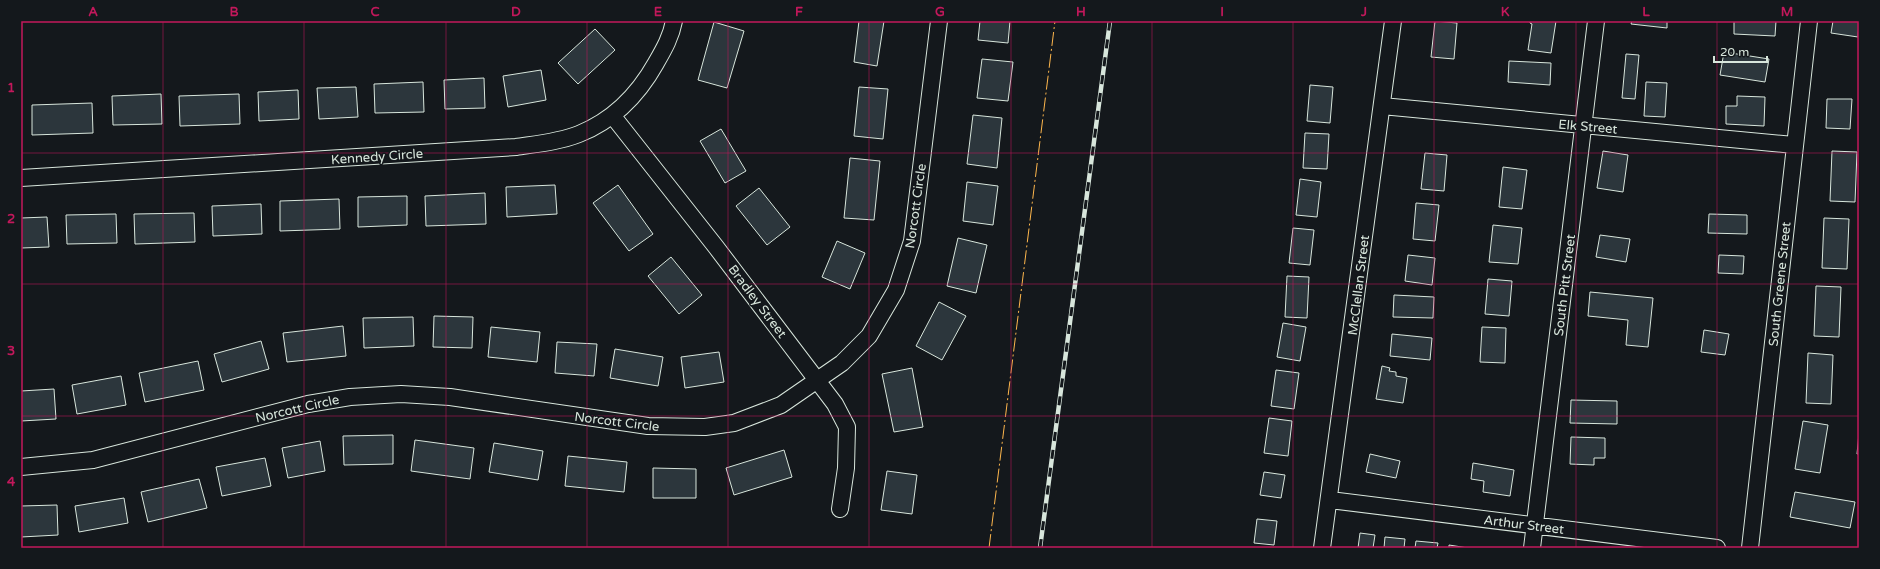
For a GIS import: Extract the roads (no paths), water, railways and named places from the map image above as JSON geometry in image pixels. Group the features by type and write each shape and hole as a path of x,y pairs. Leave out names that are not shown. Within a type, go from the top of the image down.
{"street":[{"name":"Kennedy Circle","path":"21,178 516,147 578,134 612,115 631,99 647,79 672,34 674,21"},
{"name":"Norcott Circle","path":"21,467 92,460 301,406 350,397 401,394 450,397 648,426 705,427 734,423 781,405 842,363 869,336 896,290 912,241 938,21"},
{"name":"McClellan Street","path":"1322,548 1330,500 1393,21"},
{"name":"South Pitt Street","path":"1532,548 1596,21"},
{"name":"South Greene Street","path":"1750,548 1809,21"},
{"name":"Elk Street","path":"1382,106 1794,145"},
{"name":"Bradley Street","path":"612,115 716,247 835,404 847,427 846,468 840,509"},
{"name":"Arthur Street","path":"1330,500 1717,548"}],"railway":[{"path":"1040,548 1110,21"}]}
